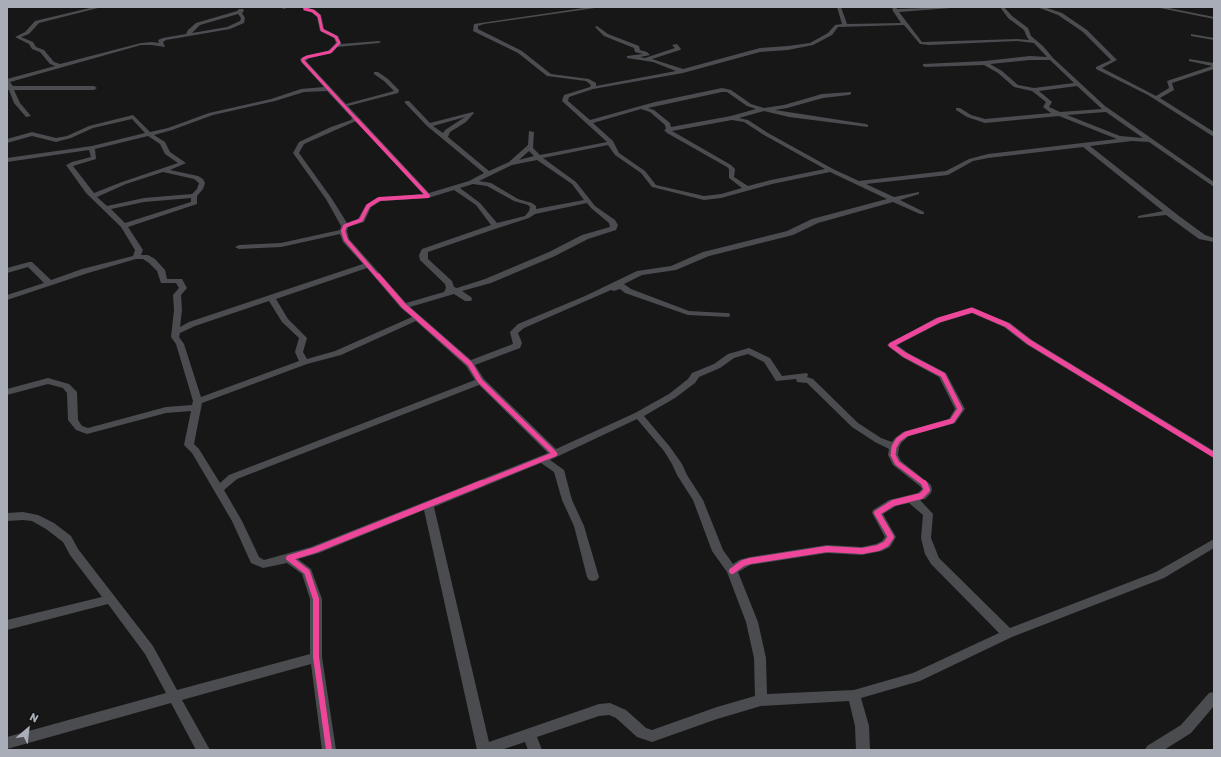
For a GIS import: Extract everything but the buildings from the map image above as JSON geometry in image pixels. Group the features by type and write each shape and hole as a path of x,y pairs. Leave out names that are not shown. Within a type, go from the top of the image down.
{"street":[{"path":"60,66 52,63 42,51 34,48 31,43 14,38 27,33 37,22 100,7"},
{"path":"305,7 305,9 313,11 319,16 324,32 337,38 339,43 330,52 303,60 343,106 428,196"},
{"path":"592,88 594,84 587,80 549,75 520,52 475,30 476,25 484,23 600,7"},
{"path":"839,7 845,26"},
{"path":"951,7 895,9 918,42 925,44 1017,40 1035,42"},
{"path":"1002,7 1010,17 1026,29 1029,37 1051,60 1106,110 1214,185"},
{"path":"1039,7 1060,14 1085,32 1114,60 1110,63 1098,66 1098,68 1156,98 1214,135"},
{"path":"1048,9 1059,7"},
{"path":"1157,7 1214,18"},
{"path":"546,8 552,12 549,13"},
{"path":"28,116 17,103 9,89 7,81 141,44 152,43 162,46 160,41 165,39 188,36 228,28 242,22 243,18 239,10 198,24 190,31 188,36"},
{"path":"831,170 771,182 721,196 704,198 662,188 650,182 643,172 617,154 610,143 611,142 565,101 567,100 564,98 592,88 683,71 760,50 794,48 812,44 830,34 837,26 904,24"},
{"path":"597,27 606,35 637,47 637,51 647,55 629,57 646,59 683,71"},
{"path":"1193,35 1214,39"},
{"path":"336,46 379,42"},
{"path":"646,59 678,49 675,45"},
{"path":"925,66 985,63 1030,58 1051,60"},
{"path":"1191,60 1214,66"},
{"path":"985,63 1000,72 1016,86 1034,90 1078,84"},
{"path":"1156,98 1172,89 1168,82 1214,66"},
{"path":"343,106 396,92 386,80 376,73"},
{"path":"9,89 94,88"},
{"path":"7,160 92,148 184,125 211,114 273,100 303,90 327,88"},
{"path":"588,122 725,90 749,105 788,115 866,126"},
{"path":"1034,90 1049,102 1046,105 1048,109 1109,135 1129,140"},
{"path":"667,130 732,118 822,96 849,93"},
{"path":"407,102 430,125 489,174"},
{"path":"643,108 652,111 668,124 669,126 667,130"},
{"path":"958,109 968,116 985,121 1106,110"},
{"path":"430,125 471,113 459,125 447,131 445,137"},
{"path":"7,140 32,134 56,140 69,137 91,127 133,117 150,134 162,143 167,153 183,163"},
{"path":"355,118 353,121 333,128 301,144 296,153 329,199 344,229 346,240 404,306 470,364 480,381 555,454"},
{"path":"732,118 746,121 766,134 831,170 922,213"},
{"path":"1207,130 1214,126"},
{"path":"667,130 729,166 732,169 731,177 748,189"},
{"path":"404,306 488,281 552,254 585,238 613,228 614,225 612,222 593,206 574,183 539,158 530,148 531,132"},
{"path":"858,183 948,172 971,160 988,156 1129,140 1149,140"},
{"path":"510,164 569,150 610,143"},
{"path":"1084,145 1176,218 1202,237 1212,242"},
{"path":"92,148 94,158 70,165 82,184 124,226 138,250 136,257"},
{"path":"239,247 282,245 344,229 361,220 368,206 379,199 428,196 456,188 510,164 530,148"},
{"path":"7,153 24,157"},
{"path":"93,196 124,183 183,163"},
{"path":"106,208 144,200 194,196 200,189 201,180 196,177 162,170 183,163"},
{"path":"1206,179 1214,178"},
{"path":"471,182 489,184 516,200 530,204 533,206 533,212"},
{"path":"456,188 478,204 495,226"},
{"path":"470,364 517,346 518,344 514,332 521,326 588,298 640,273 673,268 706,254 790,233 815,221 916,193"},
{"path":"124,226 195,203 194,196"},
{"path":"468,299 451,291 446,279 424,260 425,251 495,226 527,217 533,212 584,202"},
{"path":"1140,217 1166,213 1176,218"},
{"path":"7,298 85,271 136,257 145,257 152,261 161,270 164,281 179,281 183,288 177,295 178,310 175,337 180,344 197,404 189,440 190,444 196,451 237,521 255,560 263,564 315,550 555,454 638,415 672,396 692,381 695,375 717,366 731,356 749,351 767,360 779,379 804,375 800,380 806,379 810,382 855,425 878,440 894,447"},
{"path":"7,270 29,264 49,283"},
{"path":"176,332 192,324 368,265"},
{"path":"588,298 602,296 622,285 628,291 688,313 726,314"},
{"path":"271,297 285,320 303,338 299,352 304,362"},
{"path":"732,571 743,563 826,549 862,551 878,548 886,544 891,537 877,513 893,503 921,496 927,490 926,485 897,463 893,455 894,447 898,440 906,434 952,421 960,409 943,375 905,355 891,345 939,320 972,310 1007,325 1029,342 1214,455"},
{"path":"7,392 48,381 66,386 72,392 73,420 79,428 87,431 166,410 197,404 304,362 338,353 416,318"},
{"path":"218,490 233,477 480,381"},
{"path":"638,415 677,464 682,475 698,500 718,551 732,571 752,622 760,658 760,700"},
{"path":"541,459 559,470 567,500 579,526 593,577"},
{"path":"911,498 928,514 926,538 931,554 941,568 1008,634"},
{"path":"428,504 484,750 599,710 610,709 621,714 642,733 652,736 717,712 760,700 854,694 916,677 1008,634 1160,575 1214,544"},
{"path":"7,517 23,516 34,518 50,526 67,539 74,552 149,650 203,750"},
{"path":"289,558 307,572 316,599 316,657 329,750"},
{"path":"7,625 111,599"},
{"path":"7,743 175,698 316,657"},
{"path":"854,694 862,726 862,750"},
{"path":"1152,750 1186,729 1214,697"},
{"path":"529,734 535,750"}],"cycle path":[{"path":"305,7 305,9 313,11 319,16 322,30 336,37 339,43 330,52 307,57 303,59 303,61 428,196 379,199 368,206 361,220 345,226 343,231 346,240 404,306 470,364 480,381 555,454 315,550 289,558 307,572 316,599 316,657 329,750"},
{"path":"732,571 743,563 750,561 827,549 862,551 878,548 886,544 891,537 877,513 893,503 921,496 927,490 926,485 897,463 893,455 894,447 898,440 906,434 952,421 960,409 943,375 905,355 891,345 939,320 972,310 1007,325 1029,342 1214,455"}]}
